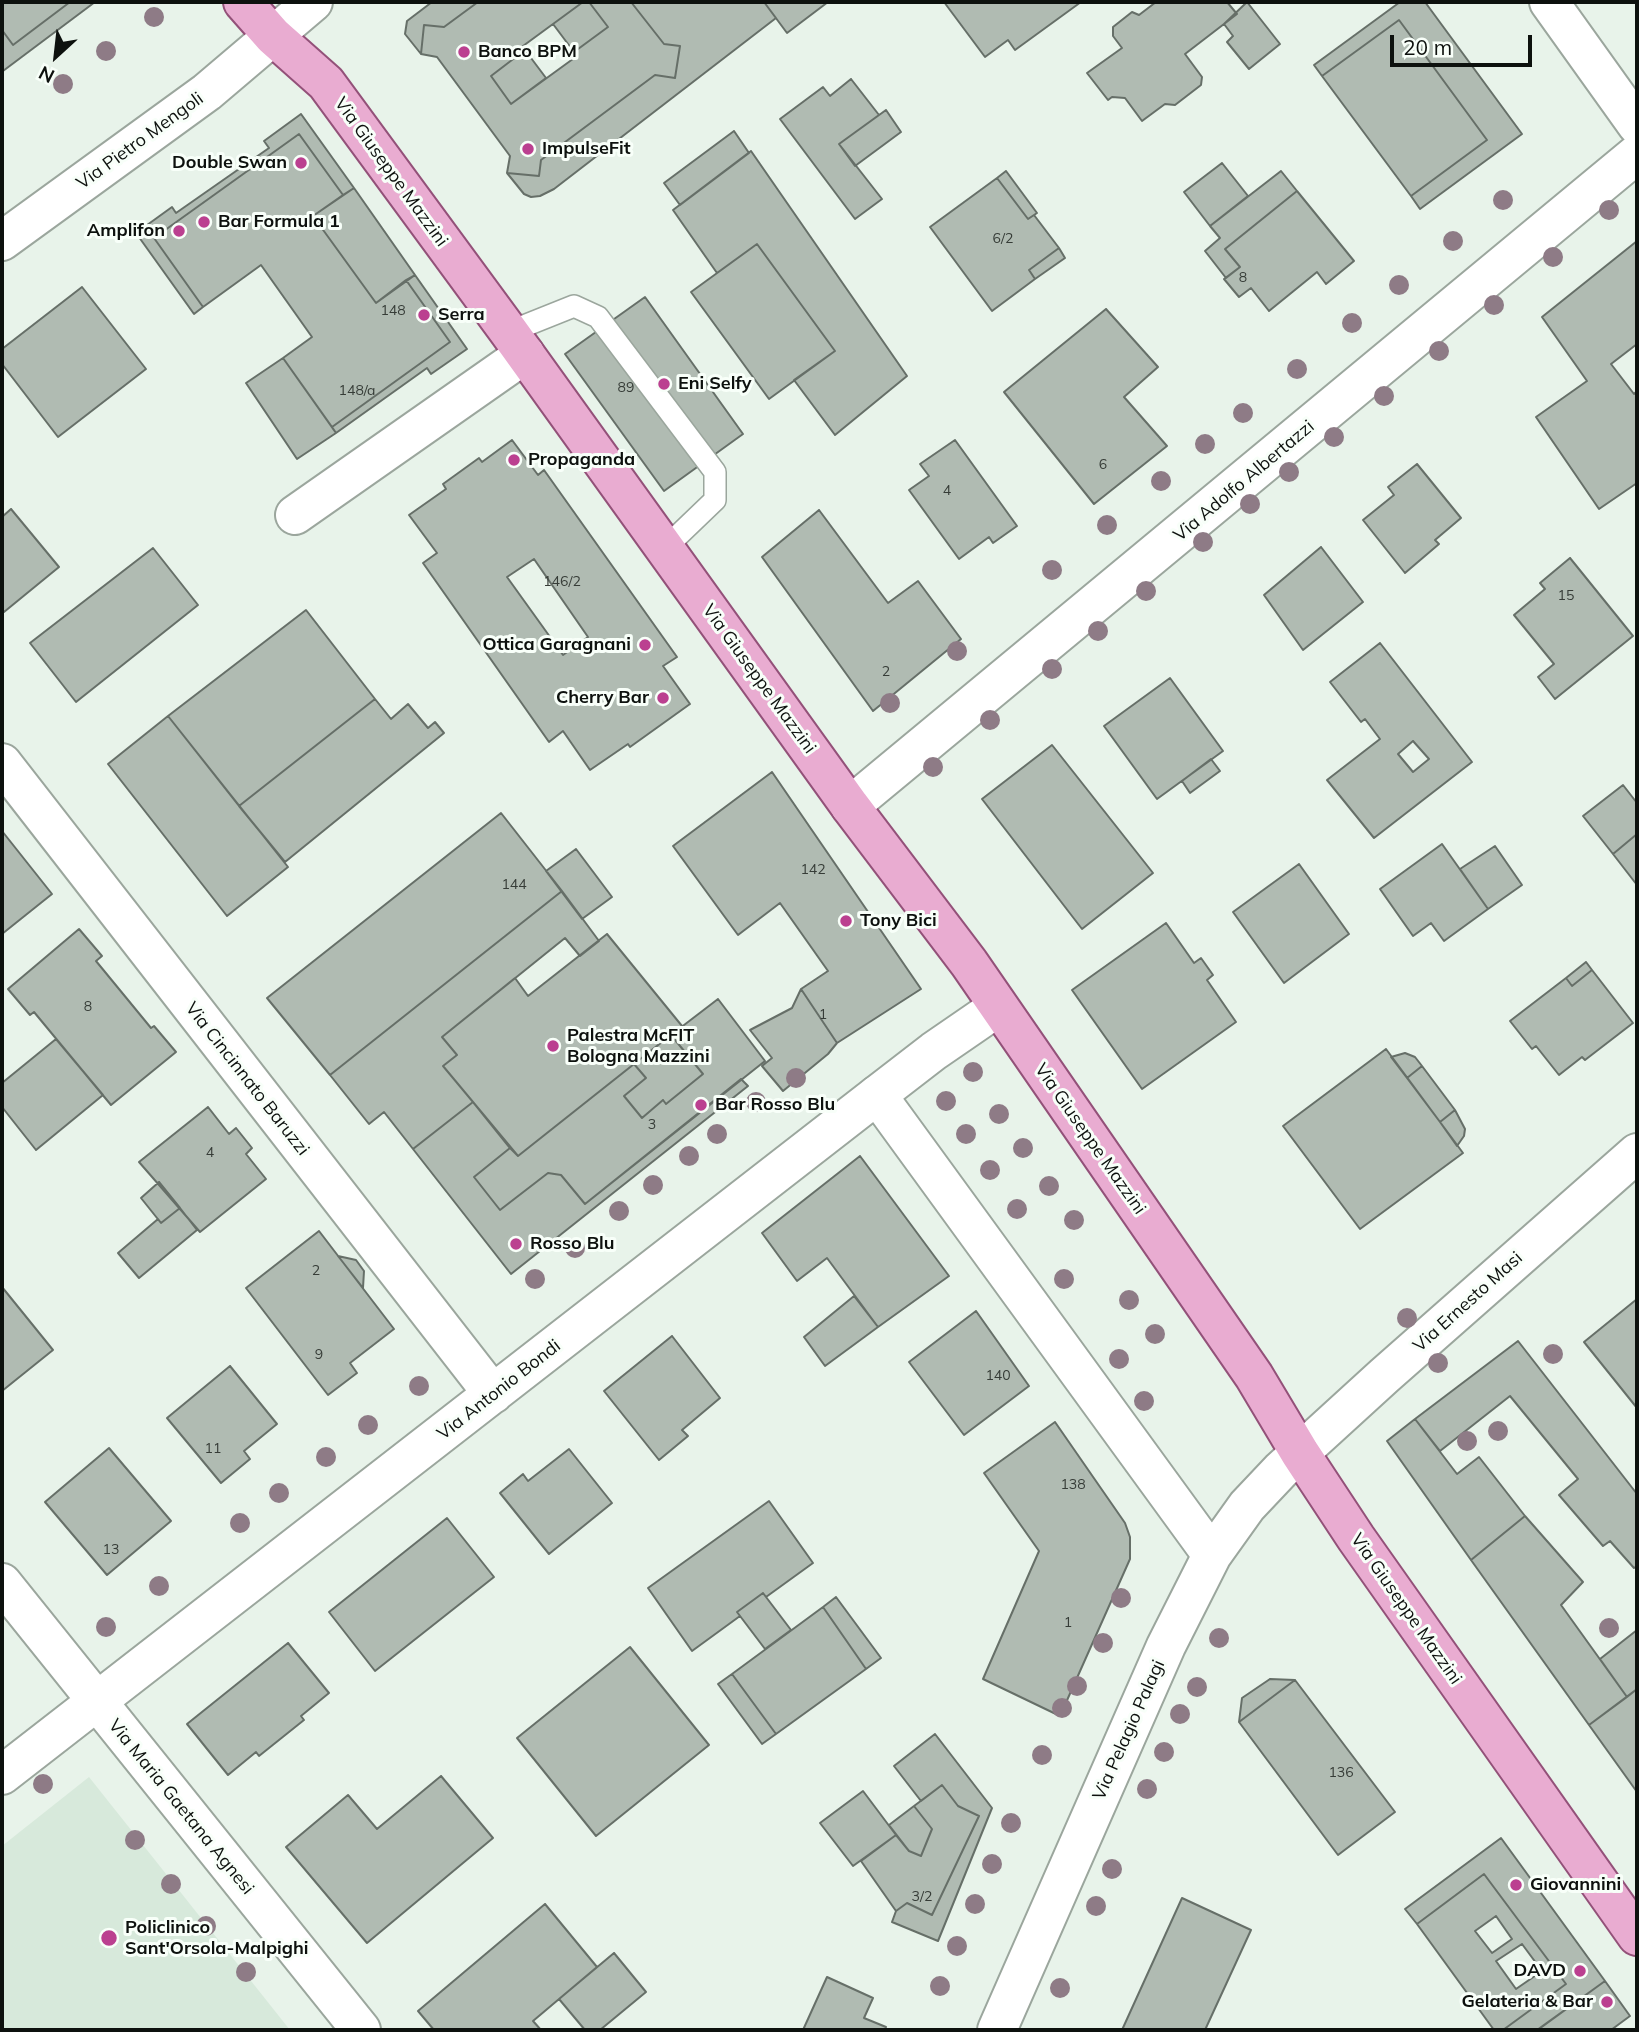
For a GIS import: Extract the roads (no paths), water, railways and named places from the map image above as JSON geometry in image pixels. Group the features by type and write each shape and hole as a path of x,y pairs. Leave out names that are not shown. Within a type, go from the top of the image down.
{"main road":[{"name":"Via Giuseppe Mazzini","path":"243,2 273,36 326,83 850,806 969,963 1246,1364 1356,1538 1637,1936"}],"street":[{"name":"Via Pietro Mengoli","path":"2,241 207,92 313,2"},
{"path":"1549,2 1637,125"},
{"name":"Via Adolfo Albertazzi","path":"850,806 1637,154"},
{"path":"295,515 517,343"},
{"name":"Via Cincinnato Baruzzi","path":"2,763 493,1394"},
{"name":"Via Antonio Bondi","path":"2,1776 877,1095 998,1007"},
{"path":"877,1095 1212,1555"},
{"name":"Via Ernesto Masi","path":"1300,1453 1637,1153"},
{"name":"Via Pelagio Palagi","path":"997,2030 1160,1659 1212,1555 1247,1506 1300,1453"},
{"name":"Via Maria Gaetana Agnesi","path":"2,1583 361,2030"}],"lane":[{"path":"517,343 574,306 598,317 715,472 715,500 665,548"}],"place":[{"name":"Banco BPM","path":"464,52"},
{"name":"ImpulseFit","path":"528,149"},
{"name":"Double Swan","path":"301,163"},
{"name":"Bar Formula 1","path":"204,222"},
{"name":"Amplifon","path":"179,231"},
{"name":"Serra","path":"424,315"},
{"name":"Eni Selfy","path":"664,384"},
{"name":"Propaganda","path":"514,460"},
{"name":"Ottica Garagnani","path":"645,645"},
{"name":"Cherry Bar","path":"663,698"},
{"name":"Tony Bici","path":"846,921"},
{"name":"Palestra McFIT Bologna Mazzini","path":"553,1046"},
{"name":"Bar Rosso Blu","path":"701,1105"},
{"name":"Rosso Blu","path":"516,1244"},
{"name":"Giovannini","path":"1516,1885"},
{"name":"Policlinico Sant'Orsola-Malpighi","path":"109,1938"},
{"name":"DAVD","path":"1580,1971"},
{"name":"Gelateria & Bar","path":"1607,2002"}]}
